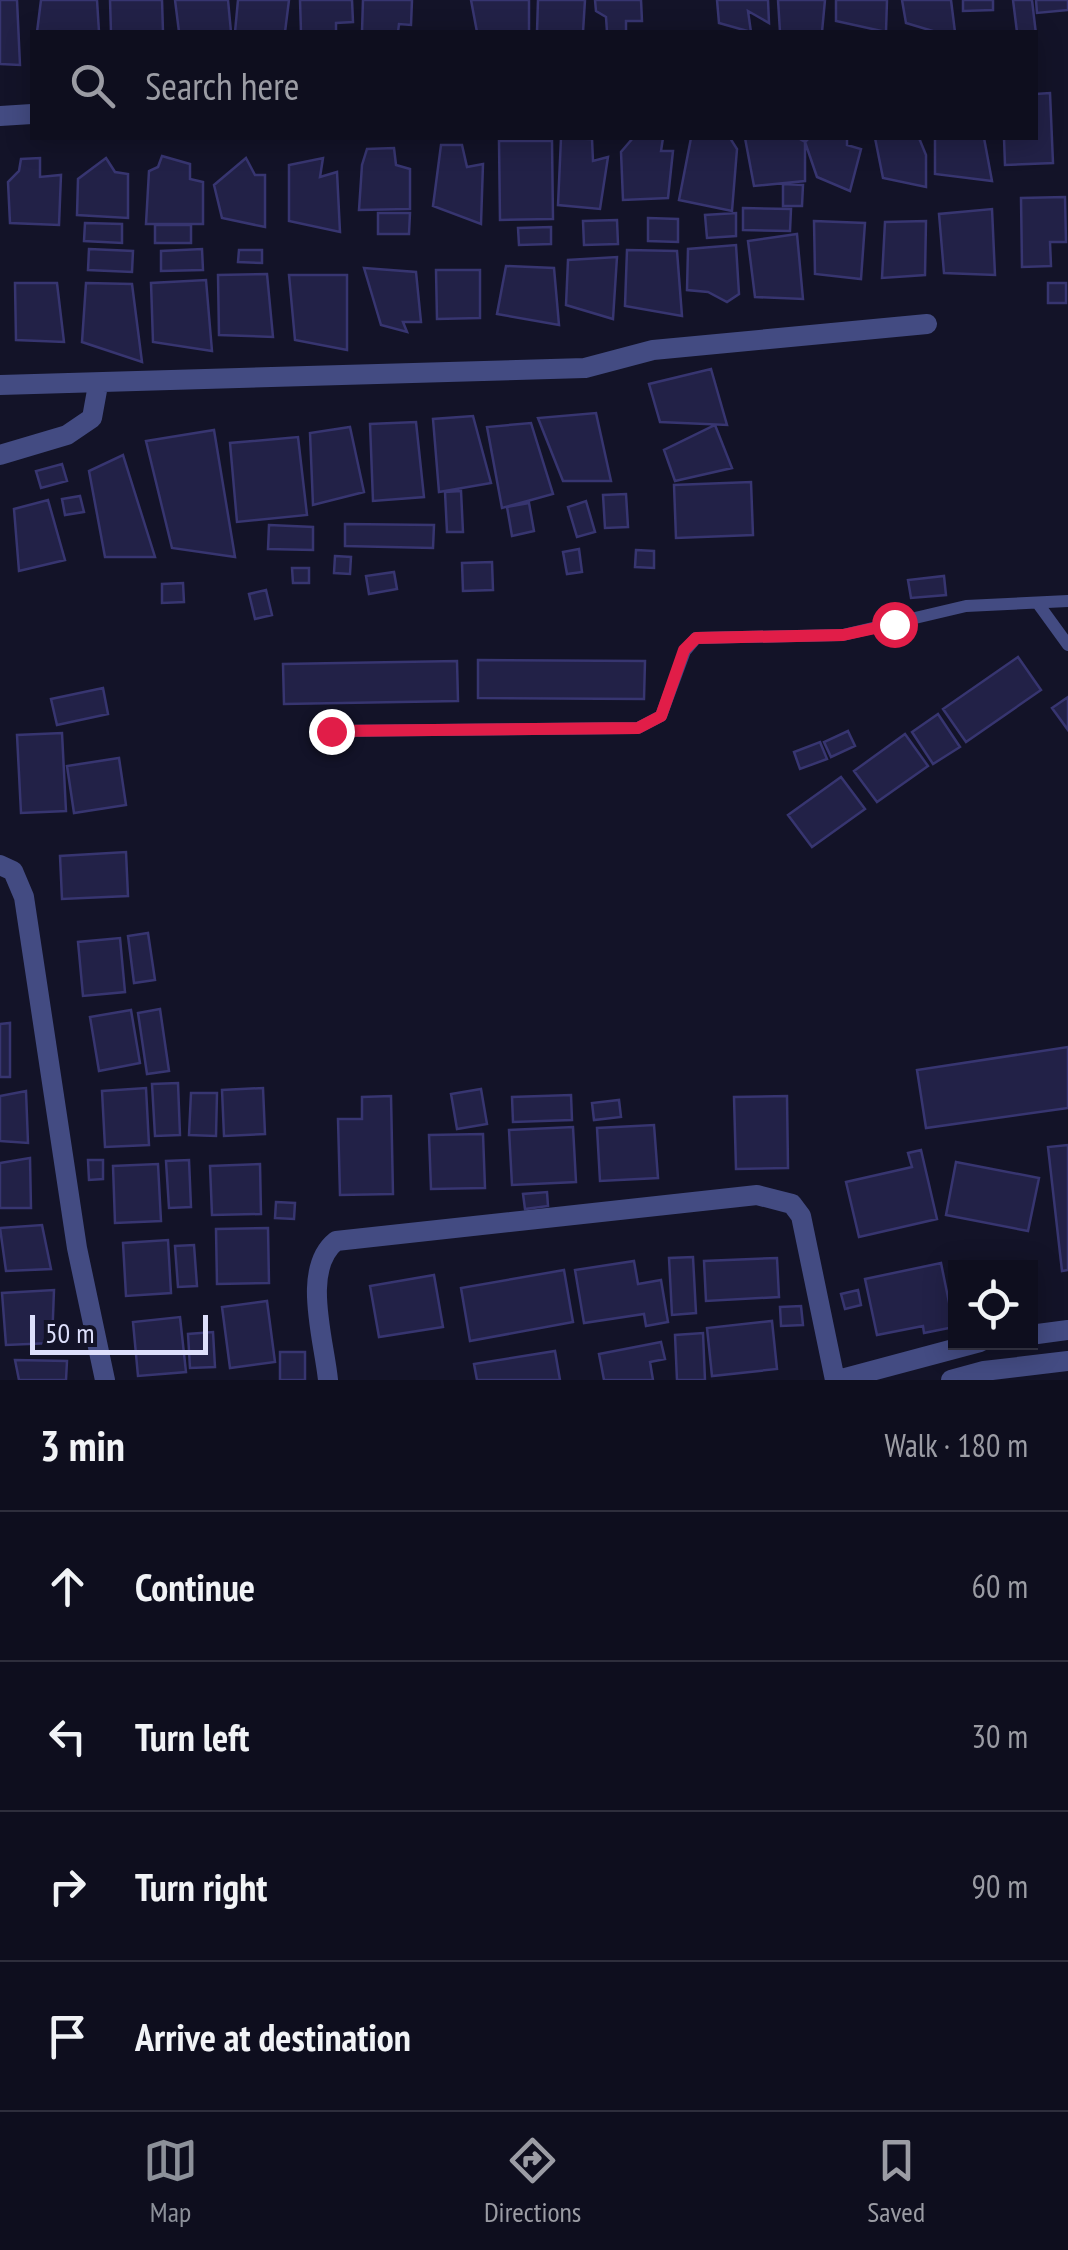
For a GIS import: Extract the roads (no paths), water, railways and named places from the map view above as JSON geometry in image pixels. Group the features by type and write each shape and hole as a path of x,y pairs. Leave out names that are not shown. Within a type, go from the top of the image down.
{"street":[{"path":"0,116 30,114"},
{"path":"0,385 584,368 653,350 927,324"},
{"path":"0,455 67,435 92,418 98,385"},
{"path":"0,865 13,872 24,898 77,1248 104,1380"},
{"path":"328,1380 316,1270 322,1252 336,1241 757,1195 792,1204 802,1216 836,1380 950,1350"},
{"path":"1038,1334 1068,1330"},
{"path":"950,1380 984,1371 1068,1361"}],"lane":[{"path":"331,731 638,728 661,716 684,650 696,638 843,635 966,606 1068,601"},
{"path":"1039,605 1068,645"}]}
